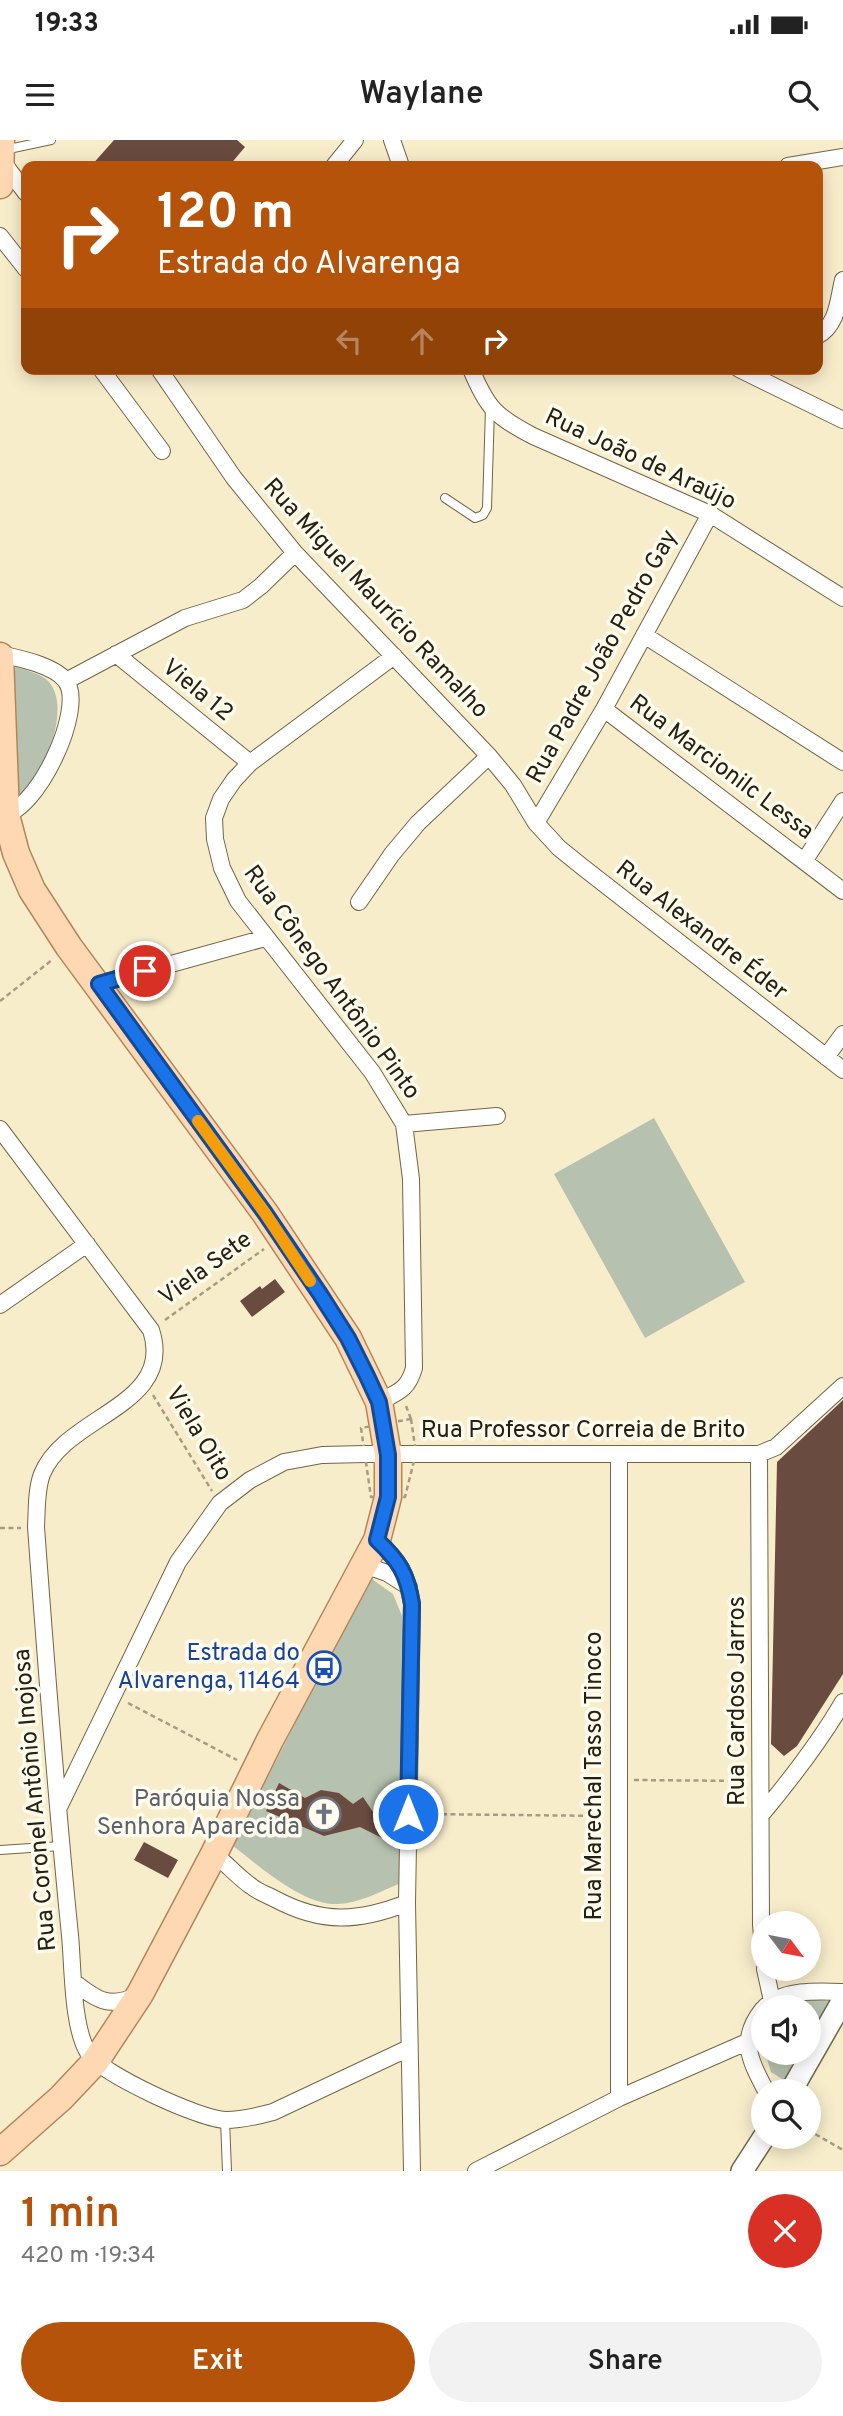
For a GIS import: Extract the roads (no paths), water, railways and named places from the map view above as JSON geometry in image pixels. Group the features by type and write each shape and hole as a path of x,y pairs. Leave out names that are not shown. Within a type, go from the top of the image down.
{"main road":[{"path":"0,185 1,150"},
{"path":"0,655 3,815 32,890 69,947 99,984 281,1237 348,1338 379,1402 388,1455 388,1497 377,1540 140,1994 96,2062 52,2107 0,2152"}],"street":[{"path":"338,161 355,140"},
{"path":"392,140 399,161"},
{"path":"1,150 21,184"},
{"path":"819,161 843,157"},
{"path":"0,236 21,263"},
{"path":"823,331 835,317 843,280"},
{"path":"105,375 162,451"},
{"name":"Rua Miguel Maurício Ramalho","path":"167,375 234,478 295,553 489,756 513,785 536,823"},
{"name":"Rua João de Araújo","path":"473,375 490,408 506,422 710,514 843,598"},
{"path":"751,375 843,421"},
{"name":"Rua Padre João Pedro Gay","path":"536,823 604,709 710,514"},
{"path":"66,681 185,618 243,600 295,553"},
{"path":"644,635 843,762"},
{"name":"Viela 12","path":"116,654 250,763"},
{"path":"0,655 47,668 66,681 70,691 70,709 55,757 28,800 17,810 3,815"},
{"name":"Rua Cônego Antônio Pinto","path":"379,1402 401,1391 410,1382 414,1368 411,1179 404,1124 372,1072 238,901 222,868 215,838 214,818 221,799 234,779 250,763 394,656"},
{"name":"Rua Marcionilc Lessa","path":"604,709 843,891"},
{"path":"359,902 392,854 418,823 489,756"},
{"path":"805,860 843,801"},
{"name":"Rua Alexandre Éder","path":"536,823 579,865 843,1070"},
{"path":"99,984 265,938"},
{"path":"826,1057 843,1034"},
{"path":"404,1124 497,1116"},
{"path":"0,1129 87,1244 0,1305"},
{"name":"Rua Coronel Antônio Inojosa","path":"87,1244 151,1330 155,1344 155,1362 146,1383 129,1398 73,1436 56,1452 42,1474 37,1502 36,1527 58,1810 80,2035 90,2057 96,2062"},
{"path":"760,1454 776,1447 843,1386"},
{"name":"Rua Marechal Tasso Tinoco","path":"618,2098 619,1454"},
{"name":"Rua Professor Correia de Brito","path":"58,1810 178,1562 220,1503 250,1480 284,1462 322,1455 760,1454"},
{"name":"Rua Cardoso Jarros","path":"760,1454 762,1911"},
{"path":"377,1540 402,1567 412,1604 407,1903 412,2171"},
{"path":"363,1565 387,1573 409,1587"},
{"path":"761,1815 806,1759 843,1702"},
{"path":"215,1854 253,1888 286,1905 314,1915 337,1919 366,1916 407,1903"},
{"name":"Rua Coronel Antônio Inojosa","path":"75,1982 100,2000 113,2003 140,1994"},
{"path":"795,1995 843,1992"},
{"path":"798,2079 843,2000"},
{"path":"751,2031 747,2042 750,2058 760,2079"},
{"path":"476,2171 618,2098 747,2042"},
{"path":"96,2062 163,2100 191,2112 225,2120 251,2118 273,2112 409,2048"},
{"path":"742,2171 756,2149"}],"lane":[{"path":"1,150 51,140"},
{"path":"445,498 475,518 483,515 487,508 490,408"},
{"path":"0,1850 61,1846"},
{"path":"225,2120 227,2171"}],"place":[{"name":"Estrada do Alvarenga, 11464","path":"324,1668"},
{"name":"Paróquia Nossa Senhora Aparecida","path":"324,1814"}]}
